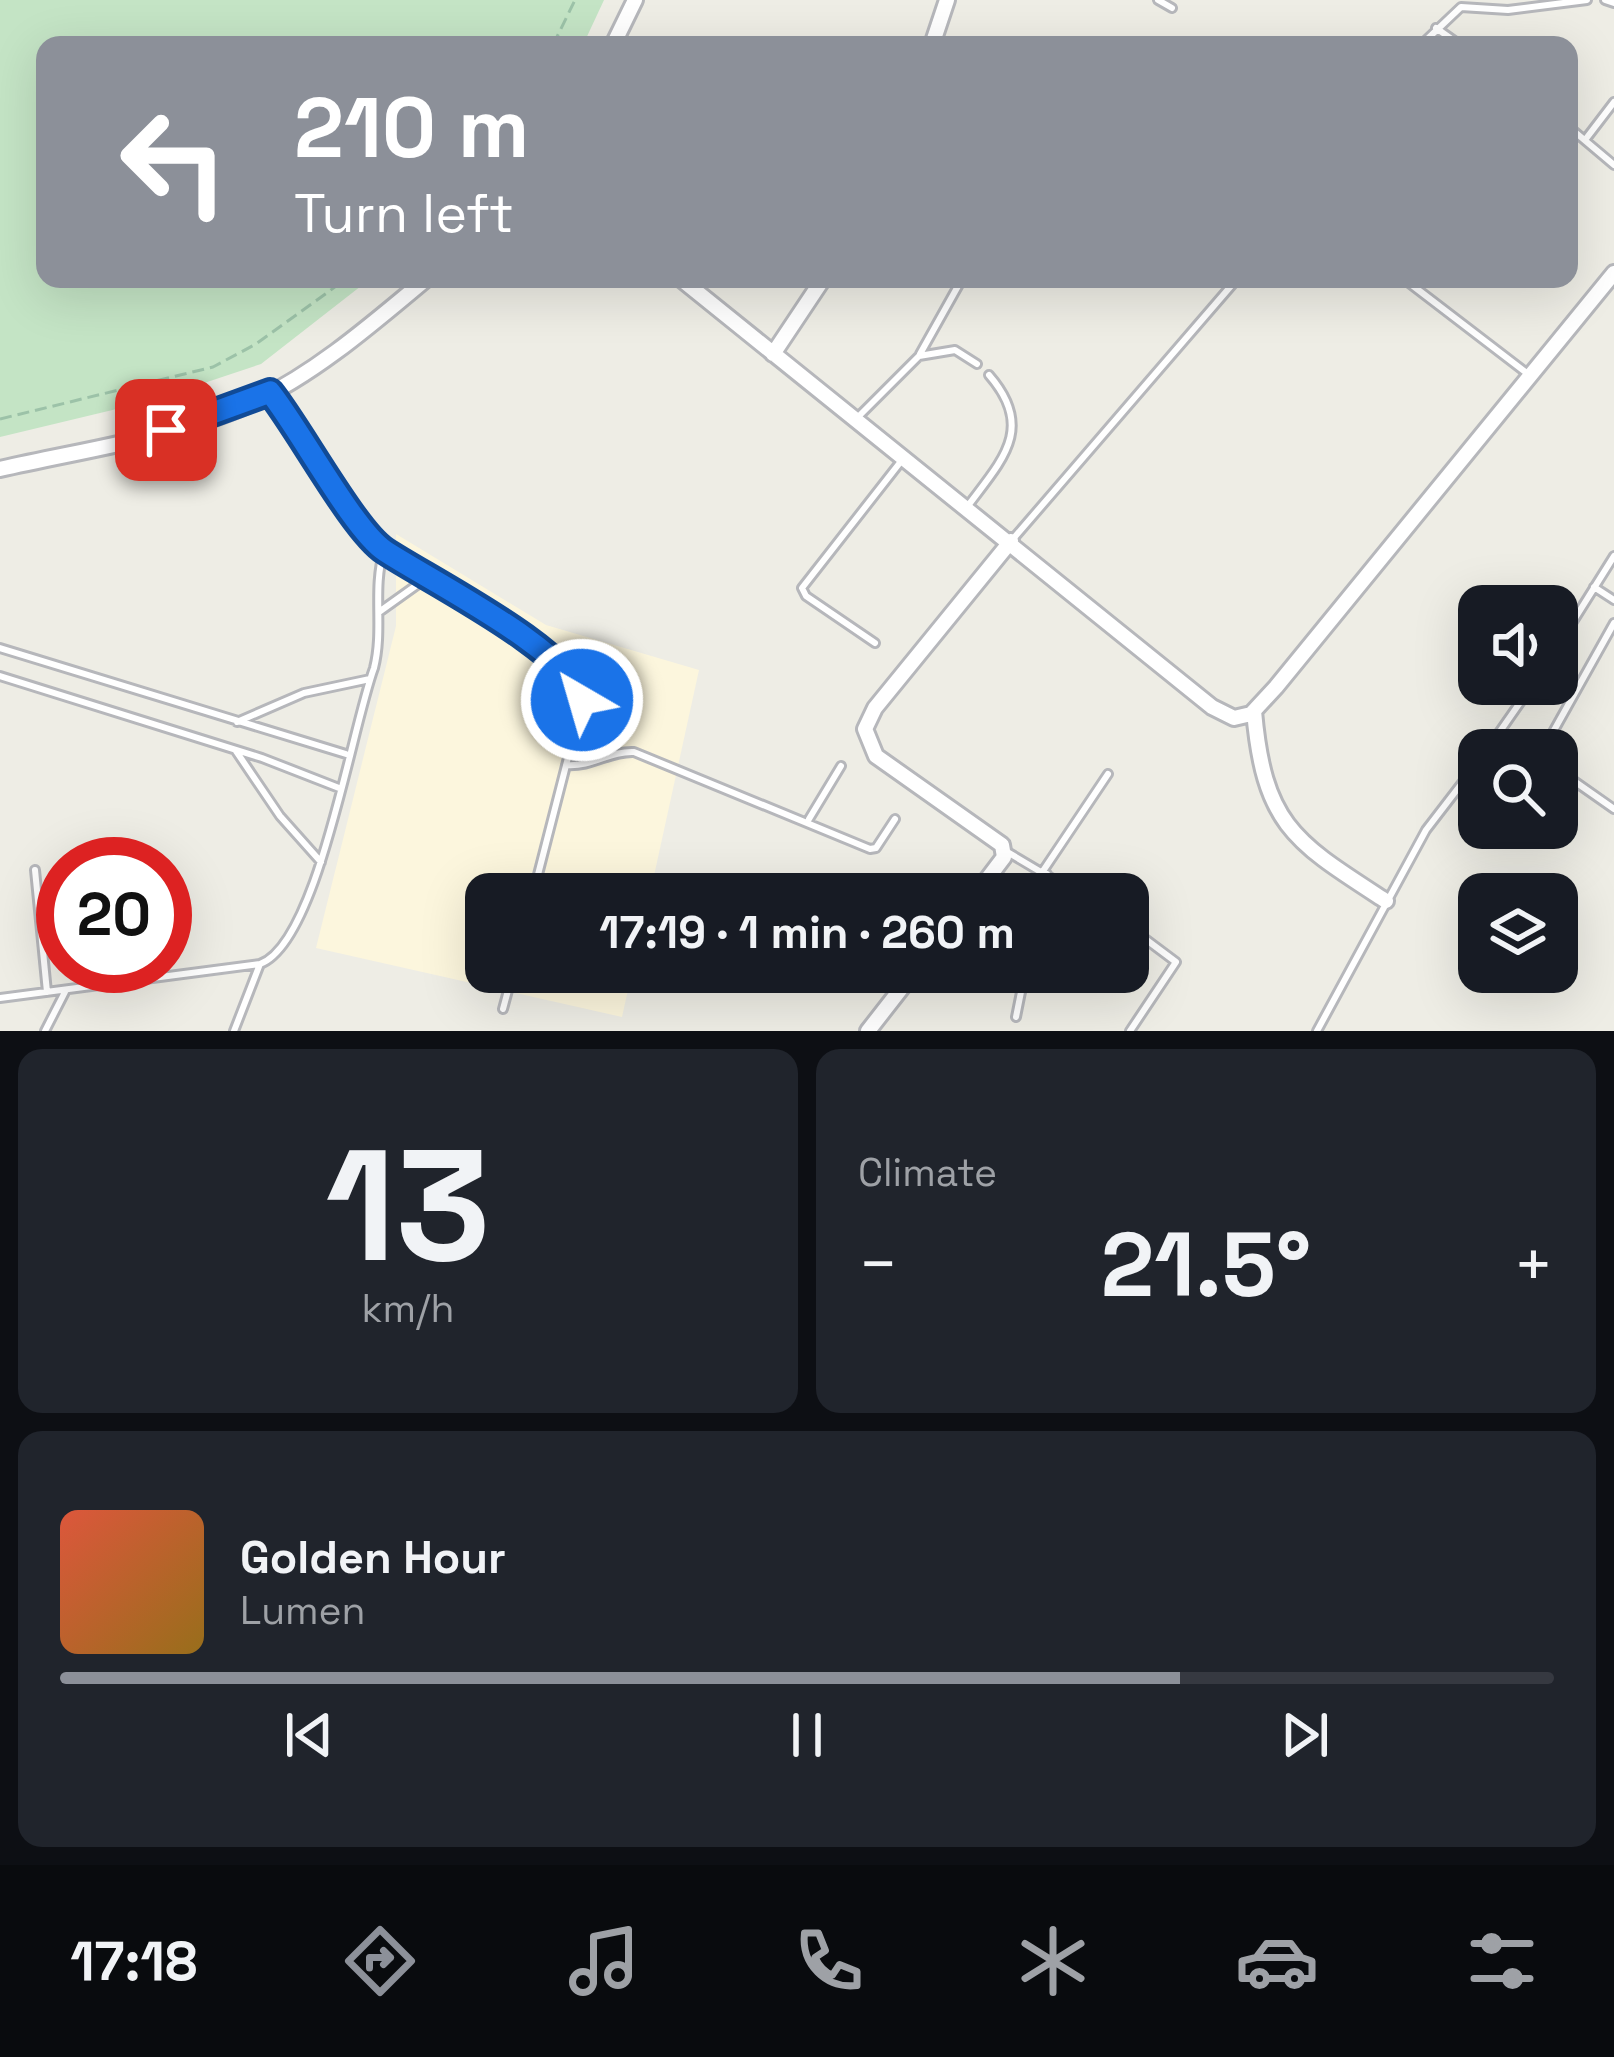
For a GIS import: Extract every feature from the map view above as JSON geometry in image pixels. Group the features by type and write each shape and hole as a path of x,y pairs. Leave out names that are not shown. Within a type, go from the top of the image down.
{"street":[{"path":"617,36 635,0"},
{"path":"935,36 947,0"},
{"path":"692,288 1213,707 1234,718 1254,711 1614,273"},
{"path":"0,470 166,430 270,392 339,349 415,288"},
{"path":"773,354 817,288"},
{"path":"989,873 1004,850 876,756 867,746 865,729 875,708 1011,541"},
{"path":"1254,711 1265,788 1292,833 1307,850 1386,901"},
{"path":"868,1031 898,993"}],"lane":[{"path":"1158,0 1172,8"},
{"path":"1429,36 1461,7 1508,10 1587,0"},
{"path":"1605,0 1614,3"},
{"path":"1436,28 1447,36"},
{"path":"1585,140 1614,102"},
{"path":"1578,134 1614,165"},
{"path":"856,419 919,356 957,288"},
{"path":"1011,541 1229,288"},
{"path":"1416,288 1528,374"},
{"path":"919,356 955,350 977,364"},
{"path":"967,507 1011,439 1011,406 988,375"},
{"path":"270,392 384,550 573,675 582,700 538,873"},
{"path":"875,643 806,596 802,588 904,457"},
{"path":"192,973 260,964 287,947 321,862 379,650 377,578 384,550"},
{"path":"1578,613 1614,556"},
{"path":"379,612 428,577"},
{"path":"1594,587 1614,601"},
{"path":"1555,729 1614,623"},
{"path":"0,648 348,754"},
{"path":"0,676 234,749 339,788"},
{"path":"237,722 304,693 370,679"},
{"path":"234,749 280,816 321,862"},
{"path":"566,765 592,766 613,754 634,752 809,819 872,849 895,819"},
{"path":"809,819 841,766"},
{"path":"1004,850 1045,873 1108,774"},
{"path":"1578,784 1614,809"},
{"path":"1317,1031 1426,830 1458,788"},
{"path":"35,870 36,880"},
{"path":"1130,1031 1176,959 1149,940"},
{"path":"234,1031 260,964"},
{"path":"0,998 39,993"},
{"path":"45,1031 64,993"},
{"path":"503,1009 507,993"},
{"path":"1016,1017 1021,993"}],"path":[{"path":"557,36 575,0"},
{"path":"0,419 213,367 256,344 334,288"}],"shaded area":[{"path":"396,534 546,625 699,670 655,873 465,873 465,982 316,948 396,626"},
{"path":"516,993 627,993 622,1017"}],"green space":[{"path":"0,0 604,0 587,36 36,36 36,288 358,288 261,364 150,401 0,437"}],"route":[{"path":"166,430 251,403 270,392 377,546 471,602 573,675 582,700"}]}
